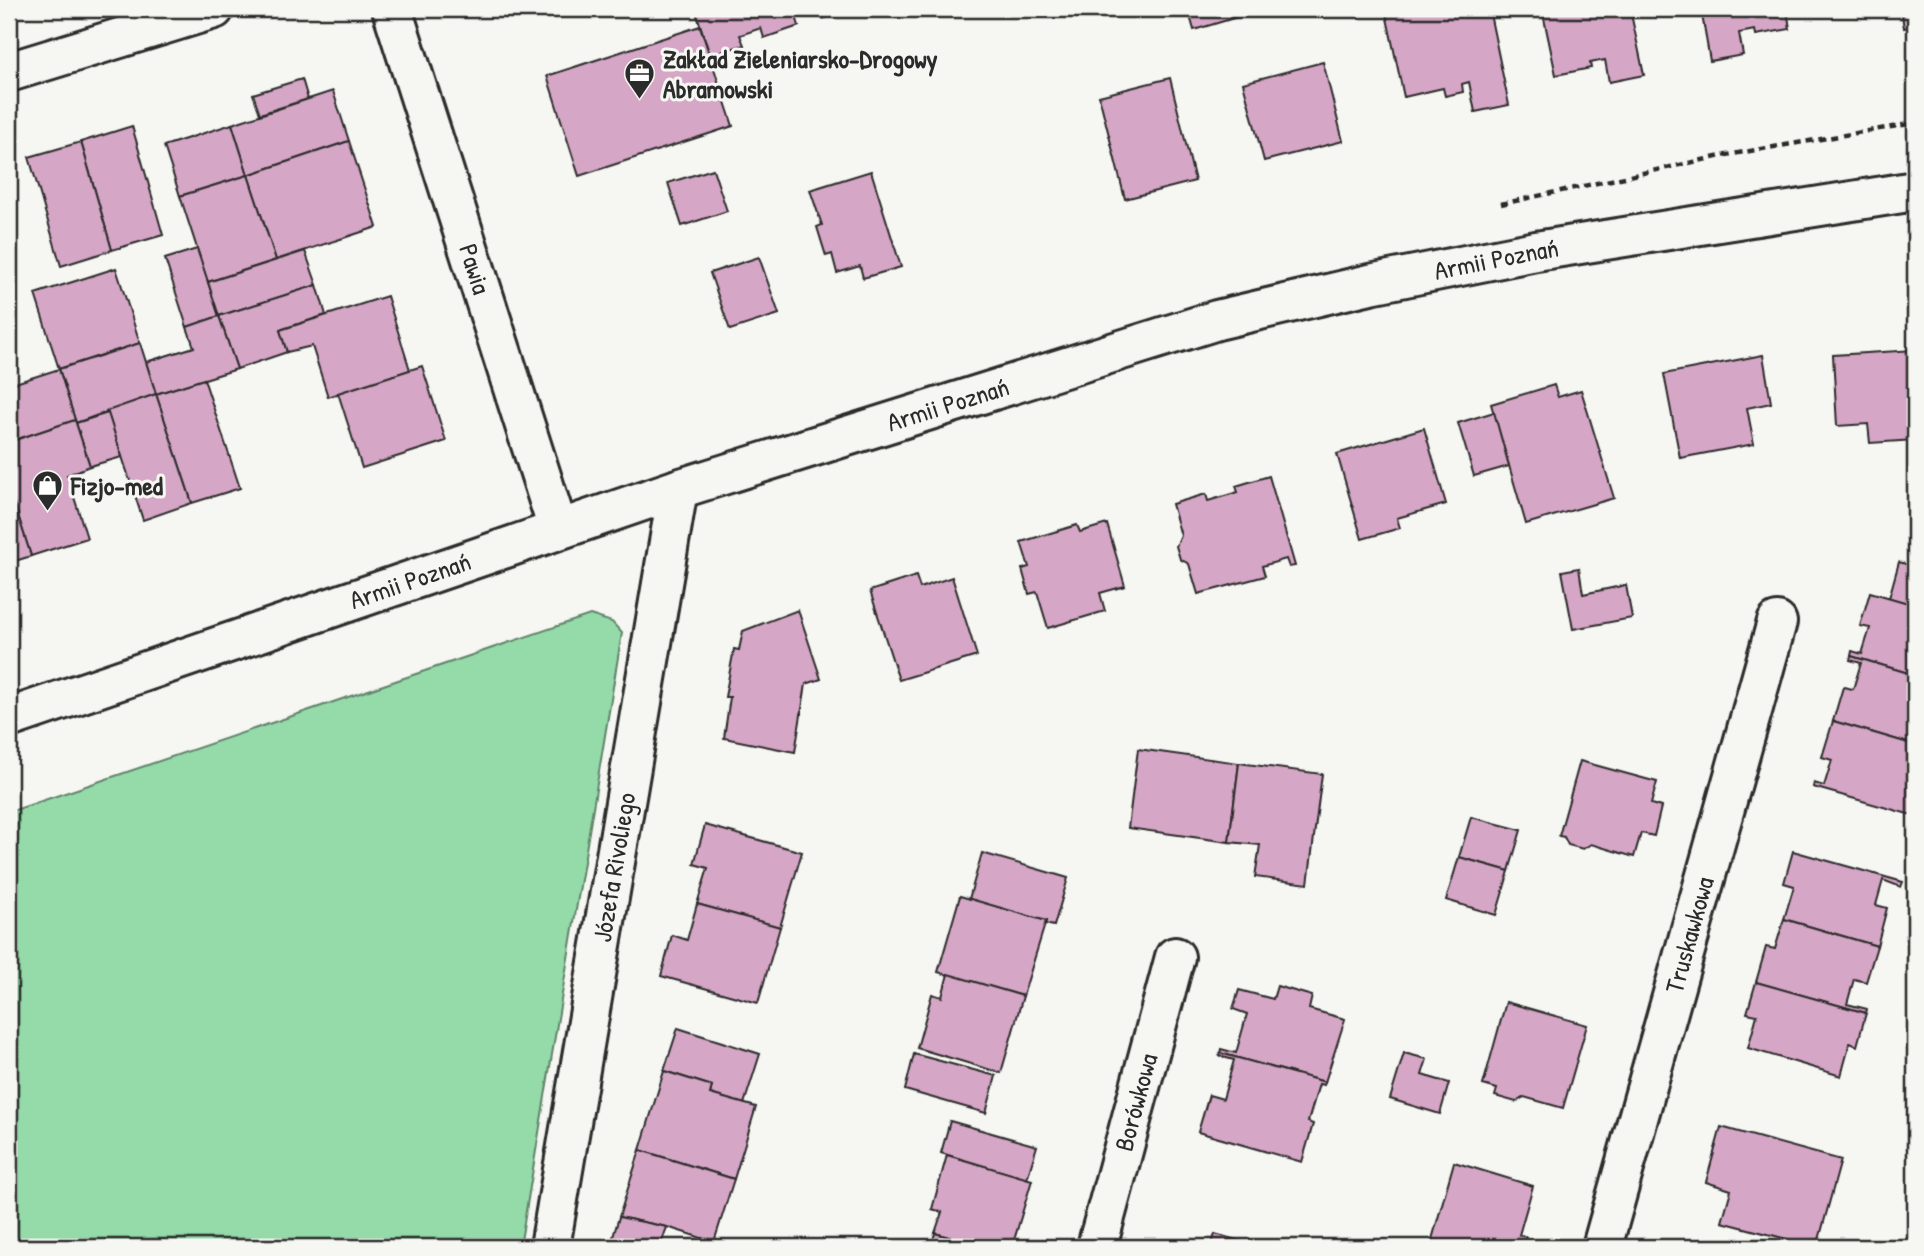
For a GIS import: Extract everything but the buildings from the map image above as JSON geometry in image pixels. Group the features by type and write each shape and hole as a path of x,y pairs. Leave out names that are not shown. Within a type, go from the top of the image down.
{"street":[{"path":"9,72 214,9"},
{"name":"Pawia","path":"392,9 558,529"},
{"name":"Armii Poznań","path":"9,718 678,489 1217,320 1370,284 1536,251 1915,191"},
{"name":"Józefa Rivoliego","path":"550,1247 678,489"},
{"name":"Truskawkowa","path":"1602,1247 1777,622"},
{"name":"Borówkowa","path":"1097,1247 1175,957"}],"green space":[{"path":"590,615 612,622 622,633 520,1247 9,1247 9,812"}],"place":[{"name":"Zakład Zieleniarsko-Drogowy Abramowski","path":"640,101"},
{"name":"Fizjo-med","path":"48,513"}]}
